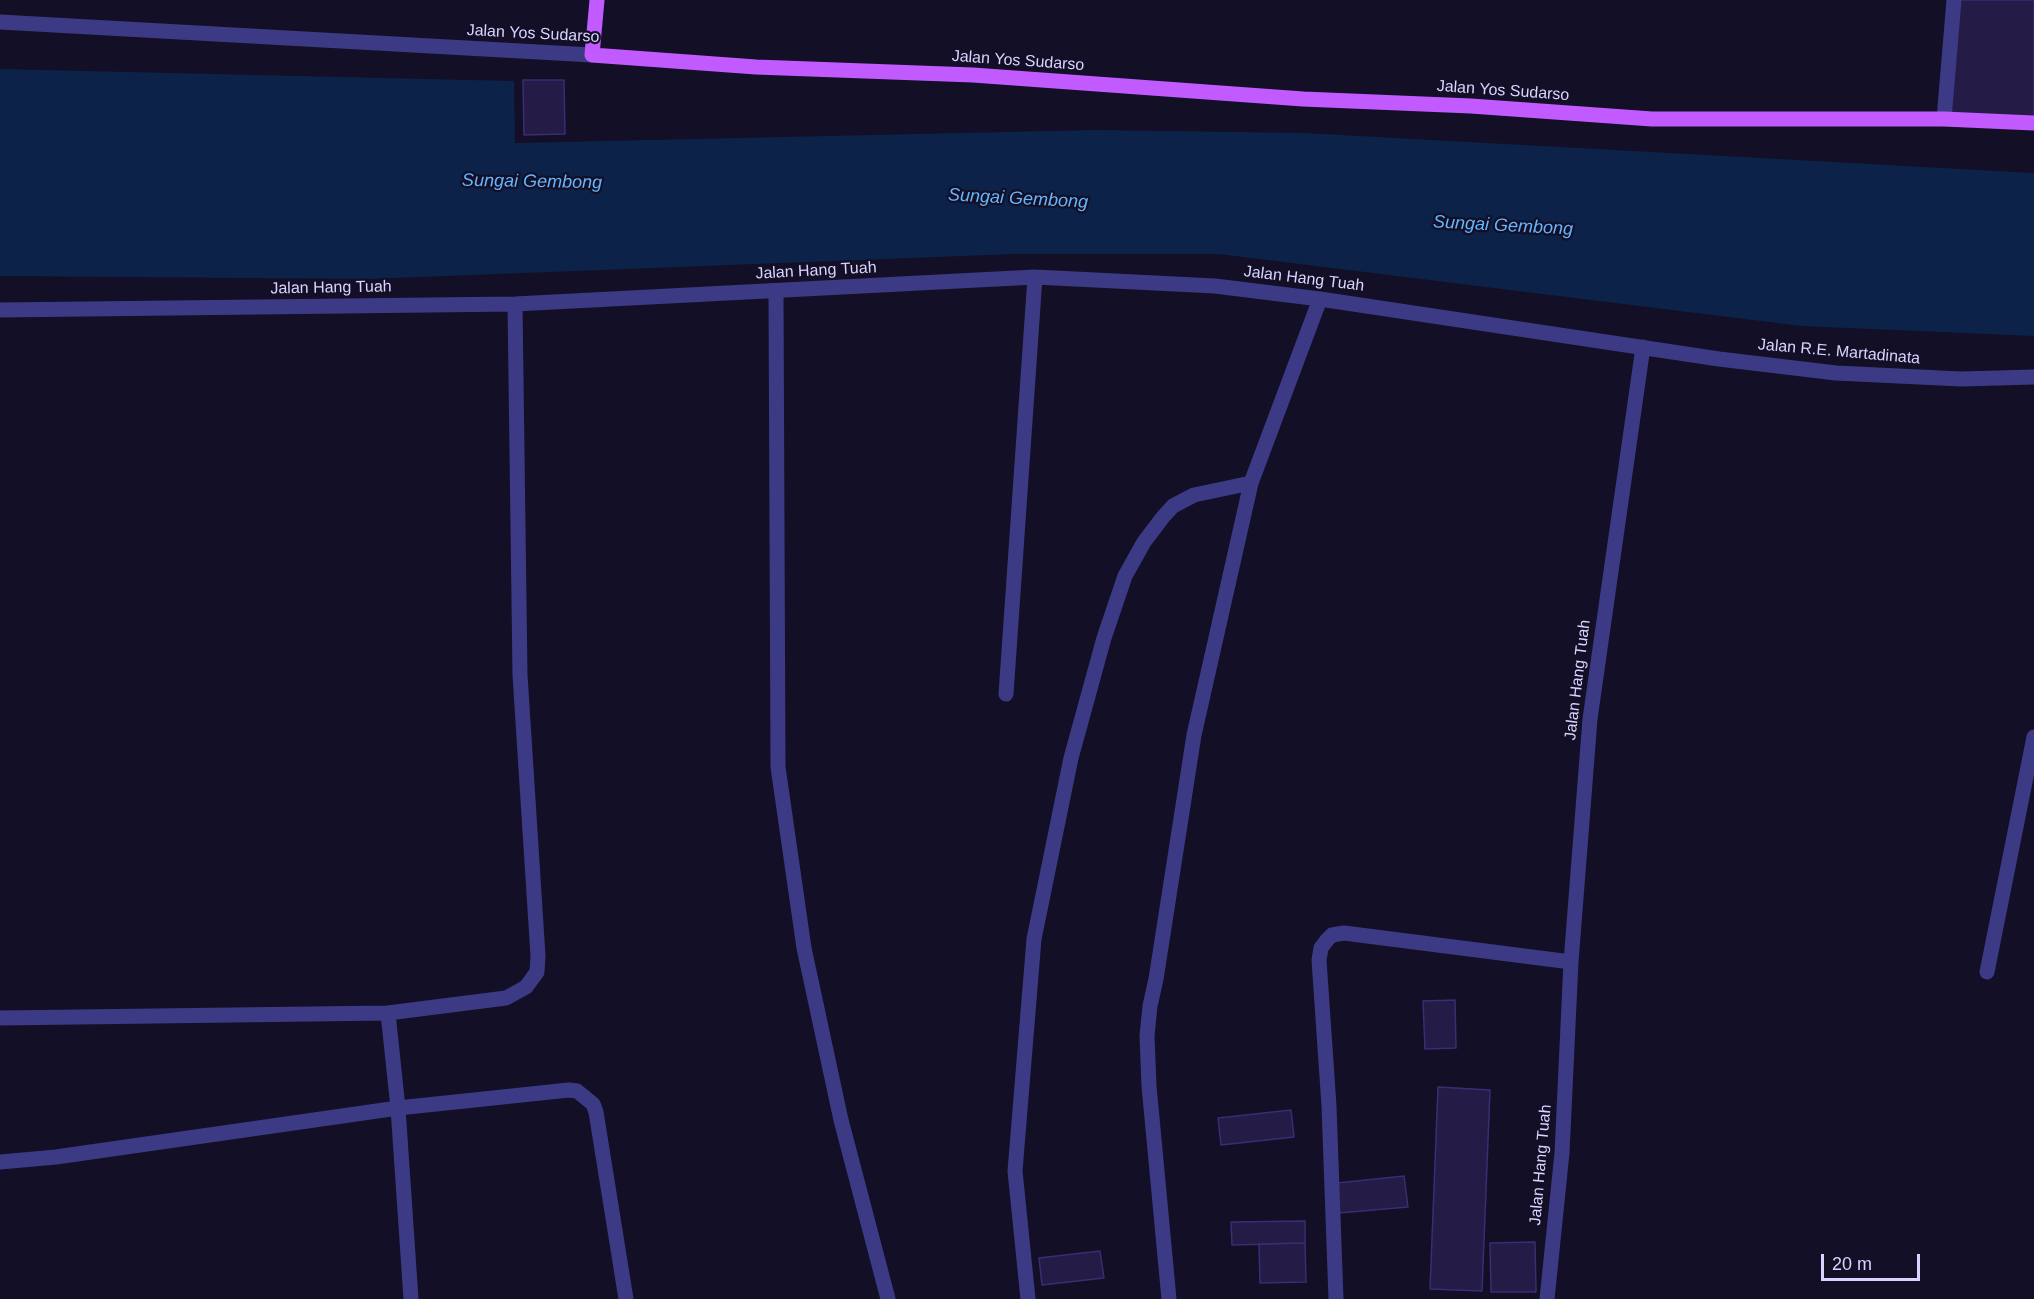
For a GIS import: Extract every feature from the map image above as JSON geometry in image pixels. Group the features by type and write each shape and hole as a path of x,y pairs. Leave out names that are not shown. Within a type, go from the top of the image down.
{"main road":[{"path":"592,55 597,0"},
{"name":"Jalan Yos Sudarso","path":"592,55 756,67 973,75 1303,99 1471,106 1652,119 1944,119 2034,123"}],"street":[{"path":"1944,119 1954,0"},
{"name":"Jalan Yos Sudarso","path":"0,22 592,55"},
{"path":"1006,694 1035,277"},
{"name":"Jalan Hang Tuah","path":"0,310 515,304 1035,277 1215,286 1320,298 1643,346 1590,719 1571,962 1562,1153 1547,1299"},
{"path":"776,291 778,767 807,960 841,1120 888,1299"},
{"path":"1169,1299 1149,1086 1147,1036 1150,1006 1194,735 1251,483 1320,298"},
{"path":"0,1018 388,1013 506,998 526,987 537,972 538,956 520,675 515,304"},
{"name":"Jalan R.E. Martadinata","path":"1643,346 1719,359 1836,373 1961,379 2034,377"},
{"path":"1028,1299 1014,1171 1034,939 1071,758 1104,638 1125,576 1144,542 1173,506 1194,495 1251,483"},
{"path":"1987,972 2034,737"},
{"path":"1336,1299 1329,1106 1319,960 1321,948 1327,939 1332,935 1344,933 1571,962"},
{"path":"388,1013 398,1108 411,1299"},
{"path":"0,1162 56,1157 398,1108 577,1091 594,1104 596,1112 626,1299"}],"water":[{"name":"Sungai Gembong","path":"0,69 514,81 515,143 1095,130 1305,133 2034,173 2034,336 1801,326 1219,254 1015,254 369,279 0,276"}],"building":[{"path":"1954,0 2034,0 2034,123 1944,119"},
{"path":"523,80 564,80 565,134 524,135"},
{"path":"1455,1000 1456,1048 1425,1049 1423,1001"},
{"path":"1438,1087 1490,1090 1482,1291 1430,1289"},
{"path":"1291,1110 1294,1137 1221,1145 1218,1118"},
{"path":"1404,1176 1408,1207 1339,1213 1337,1183"},
{"path":"1305,1221 1305,1243 1232,1245 1231,1222"},
{"path":"1535,1242 1536,1292 1491,1292 1490,1243"},
{"path":"1305,1243 1306,1282 1260,1283 1259,1244"},
{"path":"1100,1251 1104,1278 1042,1285 1039,1258"}]}
